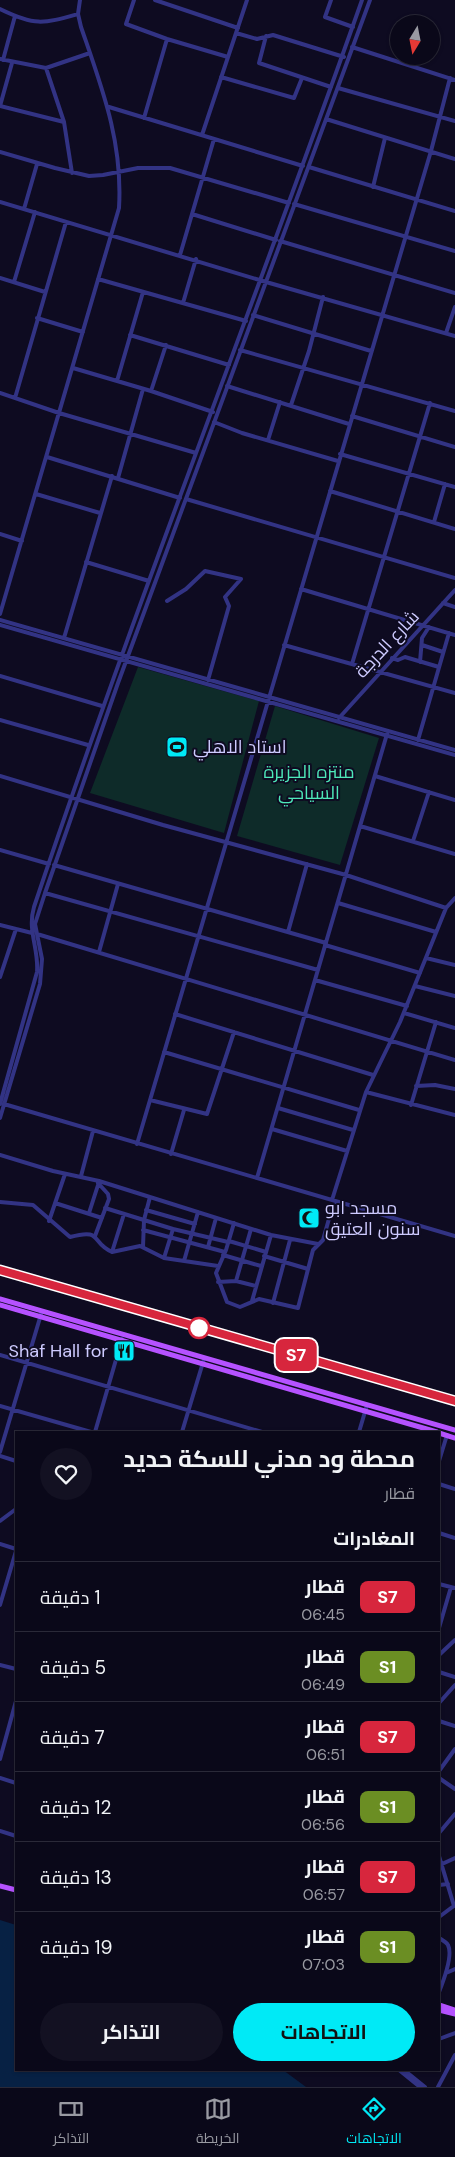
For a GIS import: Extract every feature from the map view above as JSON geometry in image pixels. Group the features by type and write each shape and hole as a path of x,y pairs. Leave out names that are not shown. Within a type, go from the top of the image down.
{"main road":[{"path":"0,1299 41,1314 123,1338 455,1430"},
{"path":"0,1305 41,1314"},
{"path":"123,1338 202,1365 431,1431"},
{"path":"440,1434 455,1438"},
{"path":"0,1886 15,1890"},
{"path":"440,2005 455,2010"},
{"path":"440,2010 455,2014"}],"street":[{"path":"0,614 120,208 119,172 109,108 78,14 80,0"},
{"path":"134,0 126,24 167,39 228,57"},
{"path":"155,0 238,28"},
{"path":"172,5 173,0"},
{"path":"202,136 247,0"},
{"path":"331,0 325,17 353,27"},
{"path":"292,204 303,166 362,0"},
{"path":"0,1118 1,1104 40,984 42,959 34,934 32,914 102,706 246,321 292,204 309,167 370,0"},
{"path":"0,9 15,16 44,23 78,14"},
{"path":"15,16 1,59 12,63 46,68 90,53"},
{"path":"236,33 257,39 273,35 348,58"},
{"path":"266,36 258,62 331,87"},
{"path":"144,118 167,39"},
{"path":"137,1144 452,79 352,47"},
{"path":"12,63 0,106 64,122"},
{"path":"46,68 64,122 72,173"},
{"path":"221,77 294,98 302,78"},
{"path":"338,88 455,120"},
{"path":"109,108 303,166"},
{"path":"326,119 455,158"},
{"path":"374,188 385,138"},
{"path":"180,255 214,139"},
{"path":"0,152 72,173 96,176 155,166 170,168 455,251"},
{"path":"24,209 37,164"},
{"path":"309,167 455,211"},
{"path":"0,203 455,336"},
{"path":"14,282 35,212"},
{"path":"192,214 455,293"},
{"path":"15,398 66,222"},
{"path":"183,303 196,259"},
{"path":"0,278 45,292"},
{"path":"98,279 246,321"},
{"path":"34,934 45,893 76,800 253,315 263,281"},
{"path":"117,381 143,292"},
{"path":"291,405 304,367 323,297"},
{"path":"446,333 455,307"},
{"path":"253,315 314,332 371,351"},
{"path":"37,318 83,332"},
{"path":"130,335 230,365"},
{"path":"151,391 166,345"},
{"path":"240,350 362,383 455,411"},
{"path":"73,368 151,391 217,414"},
{"path":"227,386 349,424"},
{"path":"118,478 143,389"},
{"path":"0,393 60,413 196,453"},
{"path":"268,440 280,402"},
{"path":"352,664 407,473 430,404"},
{"path":"352,416 455,447"},
{"path":"214,422 338,460"},
{"path":"340,454 455,487"},
{"path":"47,457 180,498"},
{"path":"64,638 112,476"},
{"path":"434,522 445,484"},
{"path":"330,491 455,529"},
{"path":"36,494 100,513"},
{"path":"186,499 455,578"},
{"path":"0,534 22,541"},
{"path":"86,562 149,581"},
{"path":"167,602 186,589 205,571 241,579 226,595 229,606 208,680"},
{"path":"301,589 455,635"},
{"name":"شارع الدرجة","path":"339,719 379,672 455,590"},
{"path":"443,603 455,607"},
{"path":"0,620 64,638 121,657"},
{"path":"0,625 208,680 268,699"},
{"path":"420,662 423,636 429,627"},
{"path":"418,740 449,633"},
{"path":"284,645 455,693"},
{"path":"422,645 443,652"},
{"path":"392,658 398,660 405,657 439,668"},
{"path":"127,658 455,754"},
{"path":"0,676 102,706"},
{"path":"0,720 88,745"},
{"path":"387,733 455,750"},
{"path":"257,1178 387,733"},
{"path":"0,776 76,800 346,875 446,908"},
{"path":"375,776 455,800"},
{"path":"413,841 430,792"},
{"path":"360,826 455,854"},
{"path":"0,850 49,864"},
{"path":"288,932 307,864"},
{"path":"54,865 288,932 420,973"},
{"path":"99,952 118,884"},
{"path":"45,893 318,970"},
{"path":"234,1223 229,1242 216,1273 225,1299 231,1305 240,1307 260,1299 298,1308 313,1250 323,1240 346,1151 359,1110 373,1075 404,1013 446,908 455,899"},
{"path":"338,903 436,932"},
{"path":"0,925 99,952 455,1060"},
{"path":"0,977 16,929"},
{"path":"426,958 455,965"},
{"path":"315,980 407,1006"},
{"path":"415,986 455,996"},
{"path":"404,1013 455,1028"},
{"path":"175,1014 373,1075"},
{"path":"411,1105 436,1022"},
{"path":"150,1100 184,1110 207,1114 234,1032"},
{"path":"164,1052 359,1110"},
{"path":"416,1086 435,1085 455,1089"},
{"path":"366,1092 455,1115"},
{"path":"1,1104 455,1236"},
{"path":"278,1108 353,1130"},
{"path":"171,1154 184,1110"},
{"path":"272,1129 346,1151"},
{"path":"81,1176 93,1131"},
{"path":"0,1155 64,1174 81,1176 271,1235 318,1244"},
{"path":"49,1221 64,1174"},
{"path":"95,1236 109,1197 99,1182"},
{"path":"90,1213 99,1182"},
{"path":"143,1247 144,1220 150,1197"},
{"path":"0,1202 30,1204 70,1237 85,1233 95,1236 112,1252"},
{"path":"55,1203 102,1218"},
{"path":"105,1208 172,1228 246,1246 284,1262 308,1269"},
{"path":"146,1210 195,1224"},
{"path":"184,1261 198,1212"},
{"path":"112,1252 124,1214"},
{"path":"208,1247 216,1218"},
{"path":"164,1258 172,1228"},
{"path":"236,1282 251,1229"},
{"path":"143,1230 208,1247 242,1261 261,1266"},
{"path":"252,1301 271,1235"},
{"path":"273,1303 290,1240"},
{"path":"112,1252 143,1247 164,1258 218,1266"},
{"path":"218,1282 236,1282 256,1286"},
{"path":"15,1461 0,1454 41,1314"},
{"path":"95,1431 123,1338"},
{"path":"0,1356 259,1431"},
{"path":"182,1431 204,1359"},
{"path":"0,1406 87,1431"},
{"path":"359,1431 367,1406"},
{"path":"440,1457 446,1436"},
{"path":"440,1484 455,1489"},
{"path":"0,1521 15,1510"},
{"path":"440,1533 455,1538"},
{"path":"0,1544 15,1550"},
{"path":"0,1606 15,1554"},
{"path":"440,1584 453,1588 440,1625"},
{"path":"440,1654 455,1640"},
{"path":"0,1664 15,1669"},
{"path":"440,1672 455,1677"},
{"path":"440,1702 455,1685"},
{"path":"0,1759 15,1705"},
{"path":"440,1721 455,1726"},
{"path":"440,1769 455,1749"},
{"path":"0,1778 15,1783"},
{"path":"440,1779 455,1789"},
{"path":"440,1832 455,1814"},
{"path":"0,1831 15,1836"},
{"path":"442,1864 455,1858"},
{"path":"440,1859 454,1905 440,1916"},
{"path":"440,1885 448,1884"},
{"path":"440,1939 448,1946 446,1973 440,1989"},
{"path":"446,1973 455,1969"},
{"path":"440,2039 455,2033"},
{"path":"438,2087 455,2055"},
{"path":"400,2071 420,2087"},
{"path":"405,2071 425,2087"}],"green space":[{"name":"استاد الاهلي","path":"138,667 259,701 224,833 90,793"},
{"name":"منتزه الجزيرة السياحي","path":"275,706 379,738 340,865 237,836"}],"water":[{"path":"0,1920 15,1925 15,2071 284,2071 306,2087 0,2087"}],"railway":[{"path":"0,1270 455,1401"}],"train":[{"name":"S7","path":"0,1270 455,1401"}],"place":[{"name":"استاد الاهلي","path":"177,747"},
{"name":"مسجد ابو سنون العتيق","path":"309,1218"},
{"name":"Shaf Hall for","path":"124,1351"}]}
